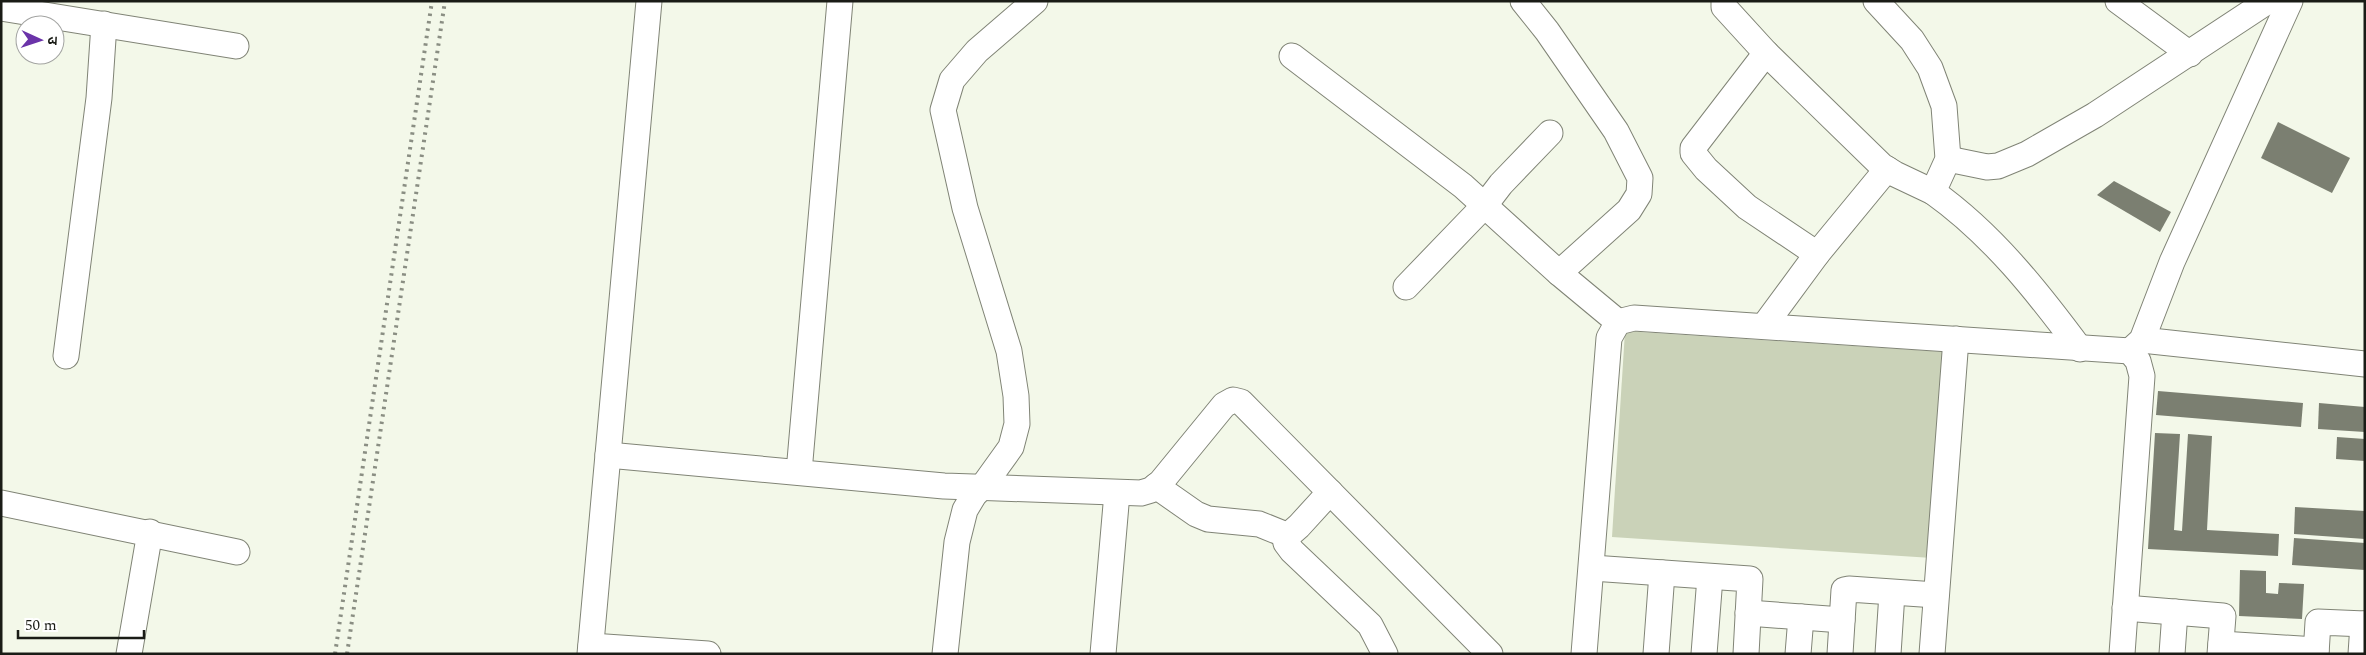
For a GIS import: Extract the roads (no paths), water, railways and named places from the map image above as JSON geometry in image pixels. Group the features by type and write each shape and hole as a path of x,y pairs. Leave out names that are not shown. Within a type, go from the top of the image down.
{"street":[{"path":"650,1 591,650 708,654"},
{"path":"799,472 840,1"},
{"path":"945,654 957,542 965,510 974,495 984,486 1011,447 1017,424 1016,396 1009,351 965,208 943,110 952,80 977,51 1035,1"},
{"path":"1523,1 1547,31 1616,131 1640,178 1639,194 1629,210 1559,273"},
{"path":"1724,1 1724,6 1766,53 1887,169 1933,192 1961,212 2023,275 2080,349"},
{"path":"1876,1 1912,40 1930,68 1944,106 1948,159 1933,192"},
{"path":"2118,1 2190,54"},
{"path":"1948,159 1987,167 1998,166 2027,154 2095,115 2268,1"},
{"path":"2122,654 2142,376 2136,346 2290,1"},
{"path":"1,8 236,46"},
{"path":"66,356 99,98 104,24"},
{"path":"1766,53 1693,148 1693,153 1706,170 1747,207 1817,254"},
{"path":"1292,56 1485,205 1559,273 1618,322"},
{"path":"1406,287 1485,205 1501,184 1550,133"},
{"path":"1764,326 1817,254 1887,169"},
{"path":"1584,654 1609,338 1618,322 1634,318 2080,349 2136,346 2365,364"},
{"path":"1932,654 1956,339"},
{"path":"608,455 944,486 1141,493 1156,486 1224,405 1233,400 1241,402 1490,654"},
{"path":"1156,486 1196,514 1208,520 1259,524 1284,534 1291,533 1299,526 1330,492"},
{"path":"1103,654 1117,493"},
{"path":"1,503 150,532 237,552"},
{"path":"129,654 150,532"},
{"path":"1284,534 1286,543 1292,551 1370,625 1385,654"},
{"path":"1592,568 1750,579 1746,654"},
{"path":"1656,654 1662,573"},
{"path":"1704,654 1710,576"},
{"path":"1840,654 1842,595 1844,590 1936,595"},
{"path":"1888,654 1892,593"},
{"path":"2125,608 2223,616 2221,649 2316,652 2318,622 2364,624 2361,654"},
{"path":"2172,654 2175,612"},
{"path":"1748,613 1842,620"},
{"path":"1798,654 1801,617"}],"railway":[{"path":"335,654 432,1"},
{"path":"347,654 445,1"}]}
